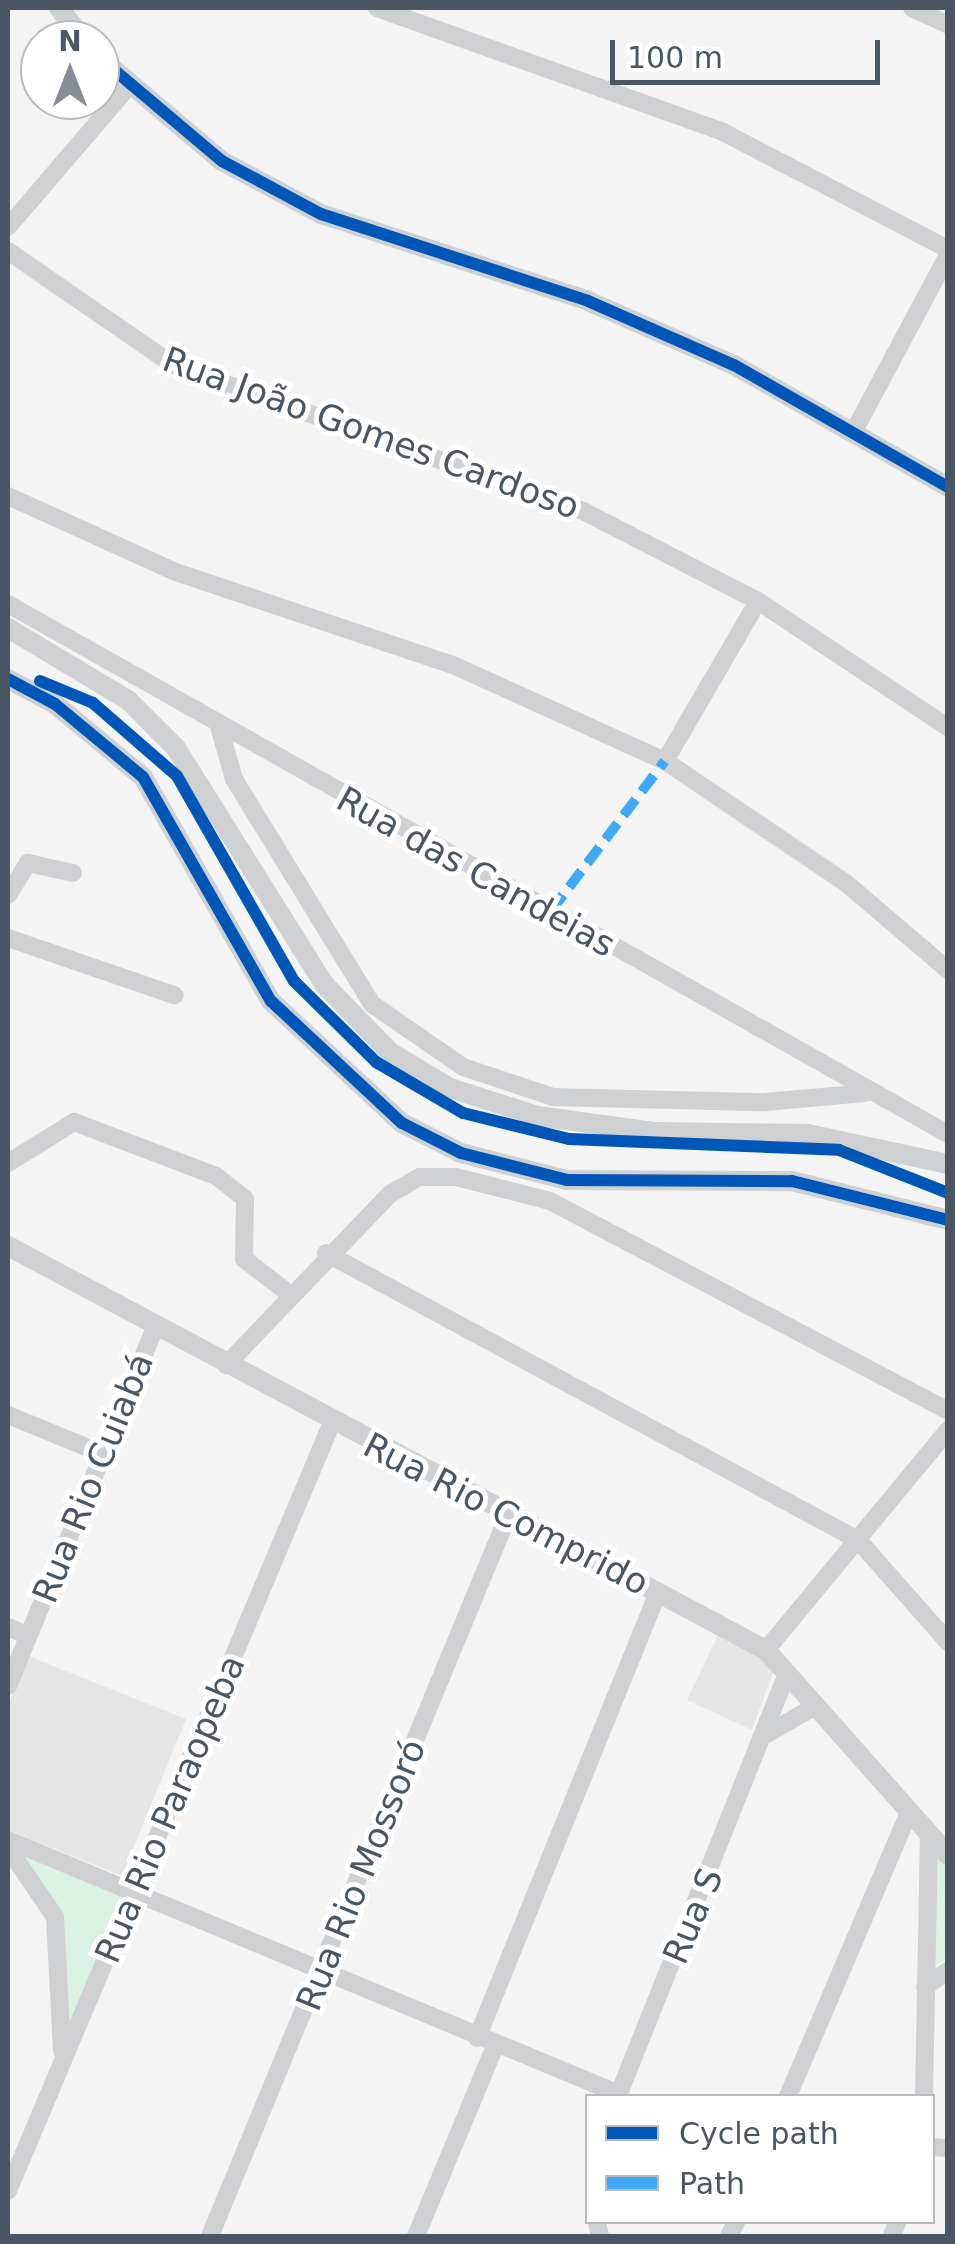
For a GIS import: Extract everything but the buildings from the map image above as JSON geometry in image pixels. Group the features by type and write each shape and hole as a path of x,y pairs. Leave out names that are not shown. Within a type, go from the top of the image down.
{"street":[{"path":"377,8 724,132 948,252 854,431"},
{"path":"923,10 948,25"},
{"path":"120,80 222,161 322,214 588,302 734,365 948,487"},
{"path":"8,227 127,88"},
{"name":"Rua João Gomes Cardoso","path":"8,251 82,310 173,365 549,498 758,601 948,727"},
{"path":"8,496 173,571 454,664 666,761 846,884 948,970"},
{"path":"666,761 758,601"},
{"name":"Rua das Candeias","path":"8,604 220,730 865,1093 948,1134"},
{"path":"8,628 128,700 176,748 324,984 390,1052 450,1088 536,1116 656,1132 808,1134 948,1164"},
{"path":"8,678 55,704 143,777 272,1001 402,1124 461,1153 567,1180 792,1180 948,1220"},
{"path":"220,730 234,779 372,1004 462,1067 553,1096 765,1102 865,1093"},
{"path":"8,896 21,866 73,873"},
{"path":"8,938 174,995"},
{"path":"8,1163 74,1122 216,1176 244,1199 244,1260 287,1292"},
{"path":"226,1365 326,1252 420,1177 550,1201 948,1411"},
{"name":"Rua Rio Comprido","path":"8,1246 331,1426 509,1513 766,1650 812,1708 948,1855"},
{"path":"326,1252 858,1540 948,1642"},
{"name":"Rua Rio Cuiabá","path":"8,1686 156,1326"},
{"path":"8,1415 103,1454"},
{"name":"Rua Rio Paraopeba","path":"8,2191 331,1426"},
{"path":"766,1650 948,1430"},
{"name":"Rua Rio Mossoró","path":"210,2236 509,1513"},
{"path":"477,2038 658,1592"},
{"path":"8,1626 28,1636"},
{"name":"Rua S","path":"618,2094 767,1734 786,1677"},
{"path":"767,1734 812,1708"},
{"path":"789,2094 908,1814"},
{"path":"924,2094 929,1837"},
{"path":"8,1840 615,2094"},
{"path":"8,1848 55,1917 62,2061"},
{"path":"925,1987 948,1971"},
{"path":"416,2236 495,2046"}],"shaded area":[{"path":"719,1633 775,1667 752,1730 687,1700"},
{"path":"28,1656 186,1719 122,1876 8,1830 8,1705"}],"green space":[{"path":"933,1847 947,1864 947,1958 925,1972"},
{"path":"22,1855 128,1899 69,2034 63,1923"}],"marked path":[{"path":"551,911 665,761"}],"cycle path":[{"path":"120,75 222,161 321,214 588,301 734,365 948,487"},
{"path":"8,679 55,704 143,777 271,1001 402,1123 461,1153 567,1180 792,1181 948,1220"},
{"path":"40,681 93,703 177,776 294,981 376,1062 463,1113 569,1139 839,1150 948,1193"}]}
